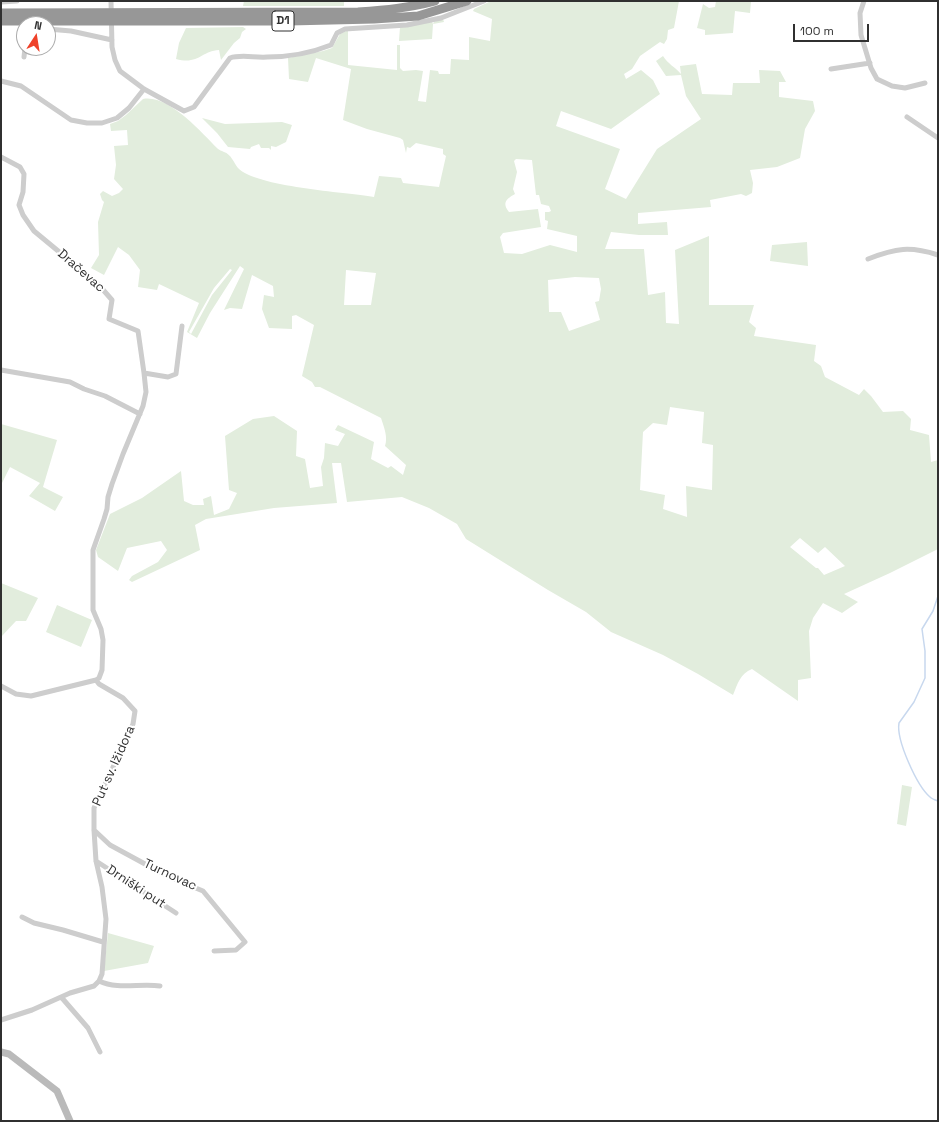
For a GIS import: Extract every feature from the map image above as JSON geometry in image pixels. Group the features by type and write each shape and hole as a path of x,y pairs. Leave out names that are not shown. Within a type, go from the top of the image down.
{"highway":[{"name":"D1","path":"1,13 127,17 358,12 407,8 435,1"},
{"name":"D1","path":"127,17 231,21 335,21 418,16 466,1"},
{"name":"D1","path":"1,21 100,17"},
{"path":"231,21 236,25 246,25 251,27"},
{"path":"306,27 328,25 335,21"}],"street":[{"path":"1,2 17,1"},
{"path":"111,1 112,47 115,60 120,71 144,89 184,110 194,106 230,58 238,56 285,56 321,49 331,45 337,33 345,29 407,25 441,18 484,1"},
{"path":"864,1 860,13 861,35 877,79 892,86 905,88 925,83"},
{"path":"56,30 71,31 112,40"},
{"path":"831,69 870,63"},
{"path":"1,81 21,86 70,120 87,123 102,123 117,118 129,108 144,89"},
{"path":"907,117 938,138"},
{"name":"Dračevac","path":"1,157 20,167 24,174 23,192 19,204 23,215 34,231 98,284 112,300 109,319 138,331 146,392 143,406 112,484 104,519 93,550 93,610 103,640 102,670 98,679"},
{"path":"868,258 896,250 913,249 921,249 938,255"},
{"path":"144,373 168,377 176,374 182,326"},
{"path":"1,370 70,382 115,401 140,414"},
{"path":"1,686 16,694 31,696 98,679"},
{"name":"Put sv. Ižidora","path":"98,679 99,684 123,698 135,711 133,724 94,808 96,861 102,887 106,919 103,942 102,974 99,981"},
{"name":"Turnovac","path":"94,830 110,845 169,877 203,891 245,942 236,950 214,950"},
{"name":"Drniški put","path":"96,861 176,913"},
{"path":"22,917 34,923 103,942"},
{"path":"1,1020 32,1010 62,998 70,993 94,986 99,981 114,986 160,986"},
{"path":"62,998 88,1028 100,1052"},
{"path":"1,1052 9,1054 57,1091 70,1121"}],"green space":[{"path":"244,1 344,1 344,6 243,6"},
{"path":"491,1 679,1 674,28 668,30 667,39 664,44 660,42 640,56 632,69 624,74 626,79 641,70 653,80 660,94 611,129 561,111 556,126 620,149 605,189 626,199 657,149 701,119 686,96 681,75 666,76 656,61 663,56 681,74 680,66 696,64 702,94 732,95 733,83 760,83 759,70 780,71 786,82 779,82 779,97 813,101 815,111 805,129 800,158 777,167 750,170 753,183 752,193 746,196 741,194 710,200 711,207 638,213 638,224 667,222 668,235 639,235 611,232 605,249 644,249 648,295 665,292 666,323 679,324 675,250 709,236 709,305 754,305 749,322 756,328 754,336 816,345 814,361 821,366 825,377 859,395 864,389 883,412 903,411 911,419 910,430 929,435 931,462 938,460 938,549 844,594 858,602 842,613 823,603 813,618 809,631 811,678 798,680 798,701 752,669 742,676 733,695 663,655 611,632 586,612 466,539 457,524 429,508 402,497 347,502 341,463 332,463 337,503 274,508 206,519 195,525 200,550 132,582 129,580 132,576 158,562 167,550 161,541 127,548 118,571 98,557 96,550 110,514 142,498 181,471 184,501 193,505 204,505 203,499 211,496 214,515 229,509 237,493 229,490 225,436 253,419 274,416 297,431 296,456 305,459 310,488 323,486 321,467 324,458 325,443 338,446 345,434 335,430 338,425 374,442 371,459 388,468 391,466 403,475 406,465 385,446 386,436 381,418 320,387 315,387 312,382 302,376 314,325 296,315 292,316 292,329 269,328 262,309 264,295 274,297 273,286 252,275 242,309 230,308 224,310 244,269 240,266 210,313 197,338 187,332 199,303 159,284 157,290 138,287 140,270 129,255 118,247 104,275 91,268 99,255 98,222 104,202 100,194 103,191 112,196 119,193 123,189 114,179 116,165 114,146 128,145 127,130 111,131 110,124 118,121 126,115 143,99 153,99 163,102 173,108 193,124 218,149 229,155 238,168 263,180 302,188 374,197 379,176 401,178 403,183 439,187 446,156 443,154 443,149 416,143 410,148 407,147 406,153 403,140 400,138 367,129 343,120 351,69 316,58 308,82 289,79 288,58 332,48 340,34 348,30 348,65 397,70 397,45 400,45 400,68 403,71 423,71 418,101 426,102 430,70 438,71 439,74 450,74 451,59 469,60 469,37 490,41 492,19 473,11 474,9","holes":["516,159 532,160 536,195 539,195 541,204 549,206 551,211 545,212 545,220 548,221 547,229 577,236 577,252 550,245 522,254 504,253 500,237 503,233 541,227 538,209 509,212 507,209 505,204 507,200 515,194 513,189 517,172 514,161","230,269 232,270 212,295 191,334 189,332 214,288","346,270 376,273 371,305 344,305","575,277 599,278 601,289 599,301 595,302 600,320 569,331 561,312 549,312 548,280","670,407 704,412 702,443 713,445 712,490 686,486 687,517 663,509 665,495 640,490 643,432 653,423 667,425","800,538 818,553 825,547 845,566 824,575 818,568 790,547"]},
{"path":"716,1 751,1 750,13 735,11 733,33 705,35 705,30 697,28 703,4 709,8 715,7"},
{"path":"443,19 444,22 433,24 434,22"},
{"path":"432,22 432,39 399,41 400,27"},
{"path":"243,27 246,29 242,32 240,38 234,43 221,60 219,50 195,59 176,59 179,43 186,28"},
{"path":"202,118 225,124 282,122 292,125 286,142 276,147 271,146 271,150 269,148 261,148 259,144 251,147 250,149 228,147"},
{"path":"807,242 808,266 770,261 772,245"},
{"path":"1,424 57,440 43,487 63,497 55,511 29,496 40,483 10,467 1,485"},
{"path":"1,583 38,598 26,621 16,621 1,637"},
{"path":"57,605 92,620 81,647 46,632"},
{"path":"902,785 912,787 906,826 897,824"},
{"path":"108,933 154,946 148,963 104,971"}],"waterway":[{"path":"938,596 933,611 922,629 925,651 925,678 914,702 899,723 901,740 908,762 925,791 931,798 938,801"}]}
